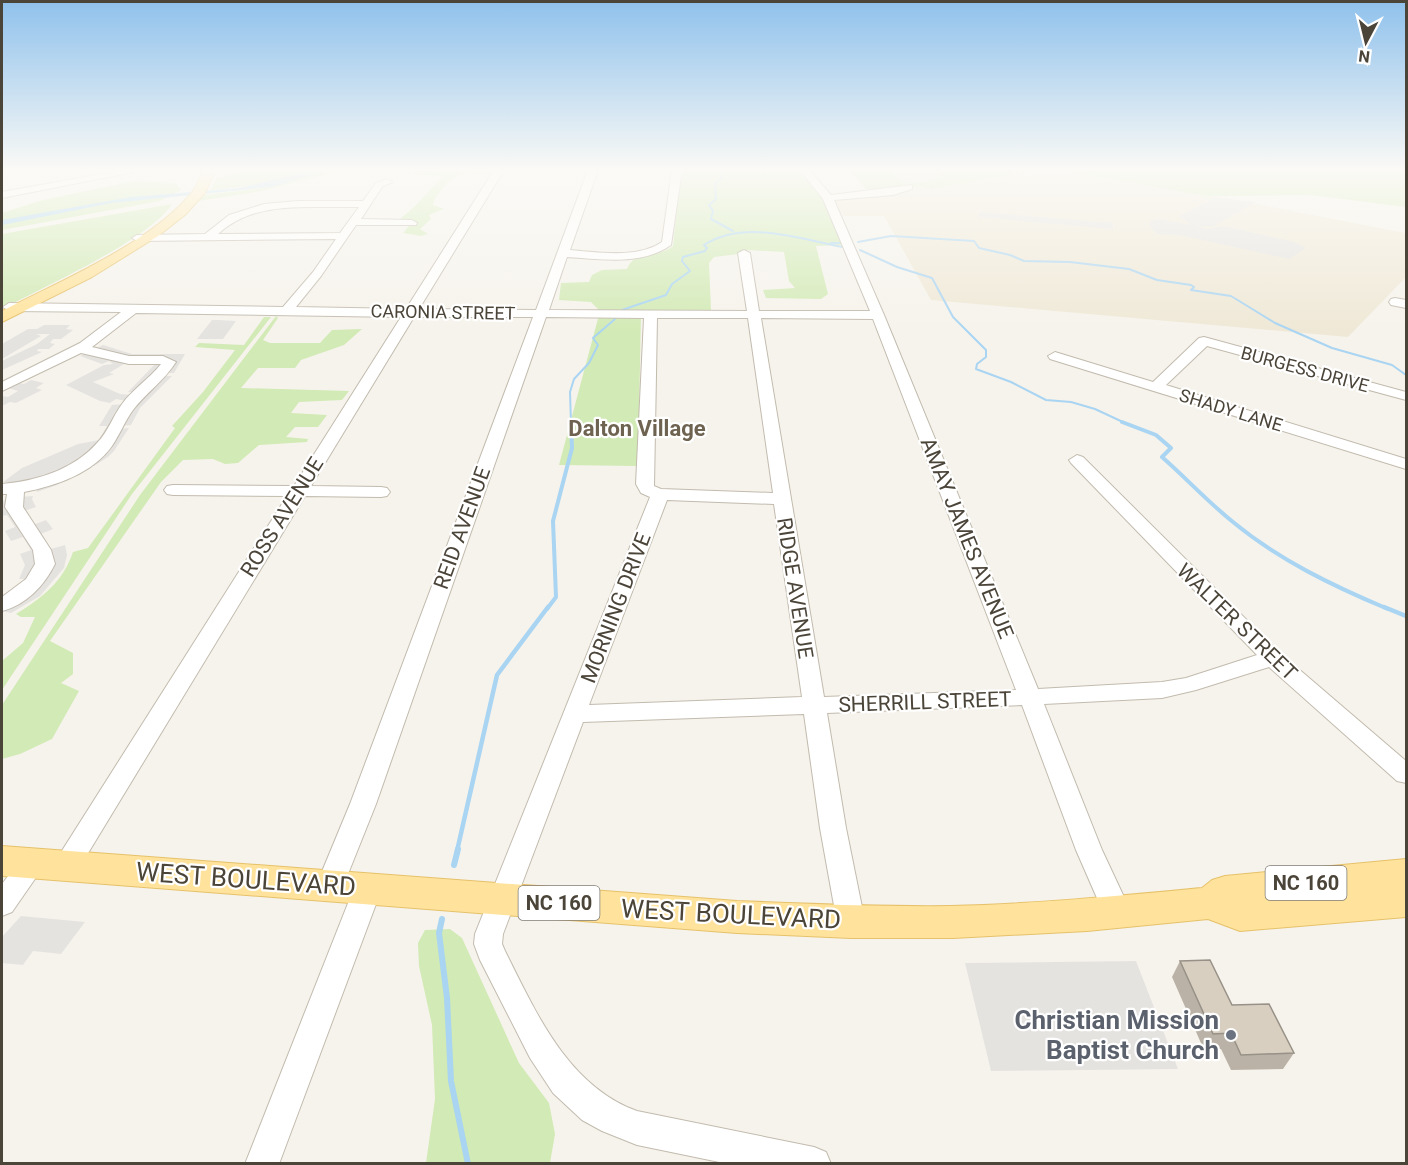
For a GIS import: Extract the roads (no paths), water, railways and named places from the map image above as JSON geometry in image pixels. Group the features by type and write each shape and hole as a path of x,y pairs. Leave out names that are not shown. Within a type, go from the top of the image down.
{"main road":[{"path":"8,311 163,224"},
{"name":"WEST BOULEVARD","path":"34,863 737,917 851,921 1006,920 1209,903 1240,915 1407,902"},
{"name":"WEST BOULEVARD","path":"1209,903 1225,891 1407,874"}],"street":[{"path":"207,238 222,224"},
{"path":"287,310 352,224"},
{"name":"ROSS AVENUE","path":"2,904 34,863 298,491 465,224"},
{"name":"REID AVENUE","path":"330,886 363,804 573,224"},
{"path":"562,253 642,254 663,248 667,243 670,224"},
{"name":"AMAY JAMES AVENUE","path":"839,224 878,315 1089,850 1117,912"},
{"path":"141,238 342,236"},
{"name":"RIDGE AVENUE","path":"744,253 833,828 851,921"},
{"path":"2,387 79,349 132,310"},
{"name":"CARONIA STREET","path":"8,311 287,310 651,315 878,315"},
{"path":"651,315 645,484 647,489 660,494 781,499"},
{"name":"BURGESS DRIVE","path":"1156,387 1204,341 1407,396"},
{"path":"2,605 30,587 38,579 45,564 42,550 14,507 9,489 57,475 94,455 110,438 129,405 169,362 121,359 79,349"},
{"name":"SHADY LANE","path":"1055,356 1407,464"},
{"name":"WALTER STREET","path":"1077,460 1272,658 1407,774"},
{"path":"173,490 381,492"},
{"name":"MORNING DRIVE","path":"660,494 489,934 490,951 551,1066 569,1089 593,1109 621,1124 637,1128 814,1164"},
{"name":"SHERRILL STREET","path":"575,714 1030,698 1162,690 1188,685 1272,658"},
{"path":"262,1164 368,888"}],"waterway":[{"path":"721,224 733,231"},
{"path":"622,310 666,295 672,284 690,271 682,261 683,257 705,251 707,248 704,245 720,237 737,233 772,233 843,247"},
{"path":"858,242 891,236 974,241 979,248 1010,255 1024,261 1070,262 1129,269 1157,280 1191,285 1194,287 1191,290 1231,296 1275,323 1332,348 1392,365 1406,375"},
{"path":"831,243 840,243"},
{"path":"860,250 897,267 932,278 953,317 986,350 986,357 977,364 976,369 1011,382 1046,400 1071,402 1095,409 1125,423"},
{"path":"571,423 570,392 574,379 589,363 598,345 593,338 615,319"},
{"path":"547,609 556,597 553,521 572,448 571,422"},
{"path":"1122,422 1156,435 1171,448 1162,457 1251,536 1307,571 1388,609"},
{"path":"457,851 497,675 548,607"},
{"path":"1384,607 1406,616"},
{"path":"454,865 458,849"},
{"path":"442,919 439,933 447,998 451,1081 468,1164"}],"place":[{"name":"Christian Mission Baptist Church","path":"1231,1035"}],"district":[{"name":"Dalton Village","path":"637,428"}]}
